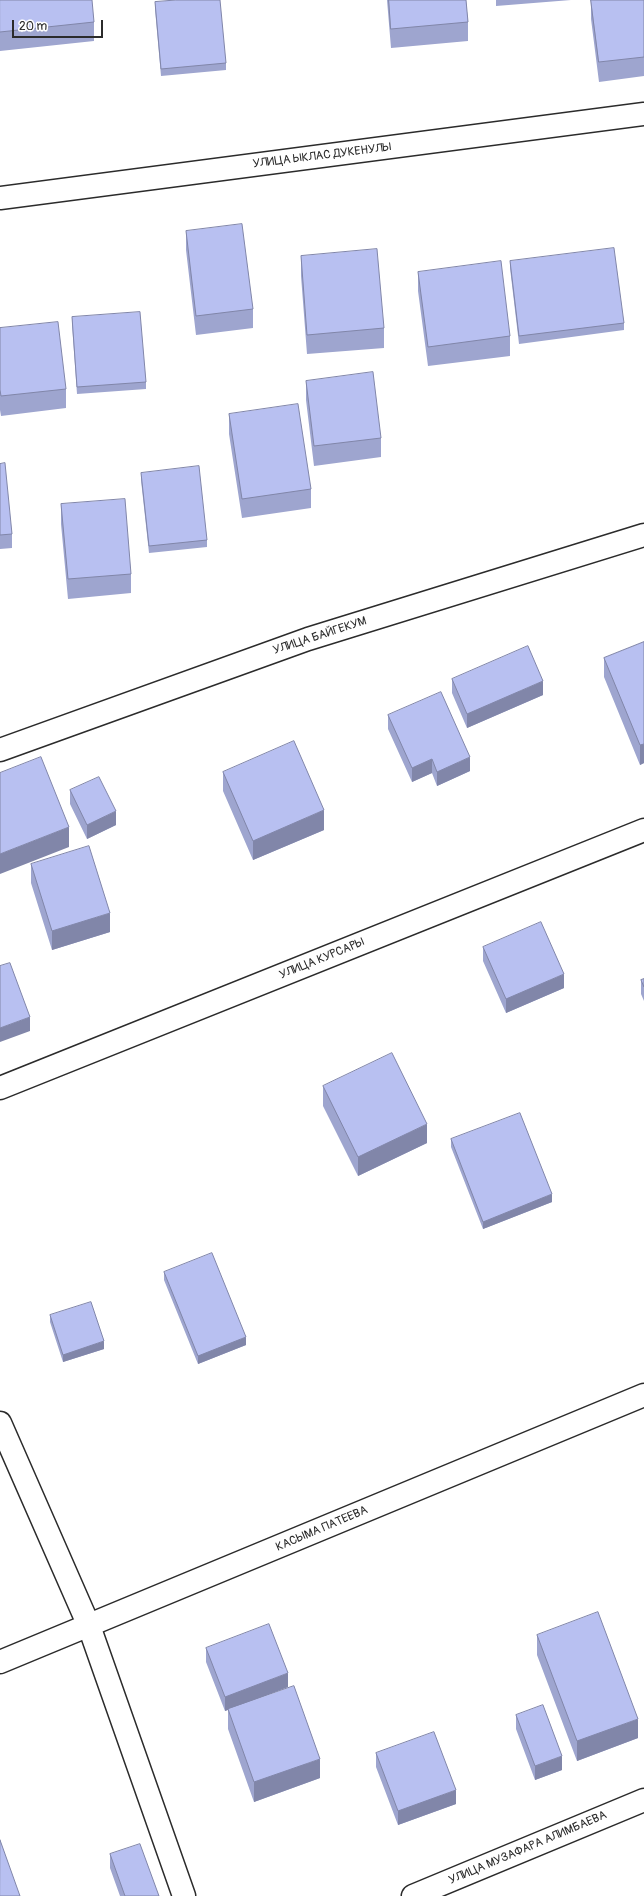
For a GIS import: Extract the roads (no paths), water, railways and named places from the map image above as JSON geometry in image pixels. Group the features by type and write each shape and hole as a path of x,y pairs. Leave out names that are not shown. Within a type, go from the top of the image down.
{"street":[{"name":"УЛИЦА ЫКЛАС ДУКЕНУЛЫ","path":"0,198 644,114"},
{"name":"УЛИЦА БАЙГЕКУМ","path":"0,750 308,639 644,535"},
{"name":"УЛИЦА КУРСАРЫ","path":"0,1088 644,830"},
{"name":"КАСЫМА ПАТЕЕВА","path":"0,1662 90,1626 644,1395"},
{"path":"0,1423 90,1626 184,1896"},
{"name":"УЛИЦА МУЗАФАРА АЛИМБАЕВА","path":"413,1896 644,1800"}]}
